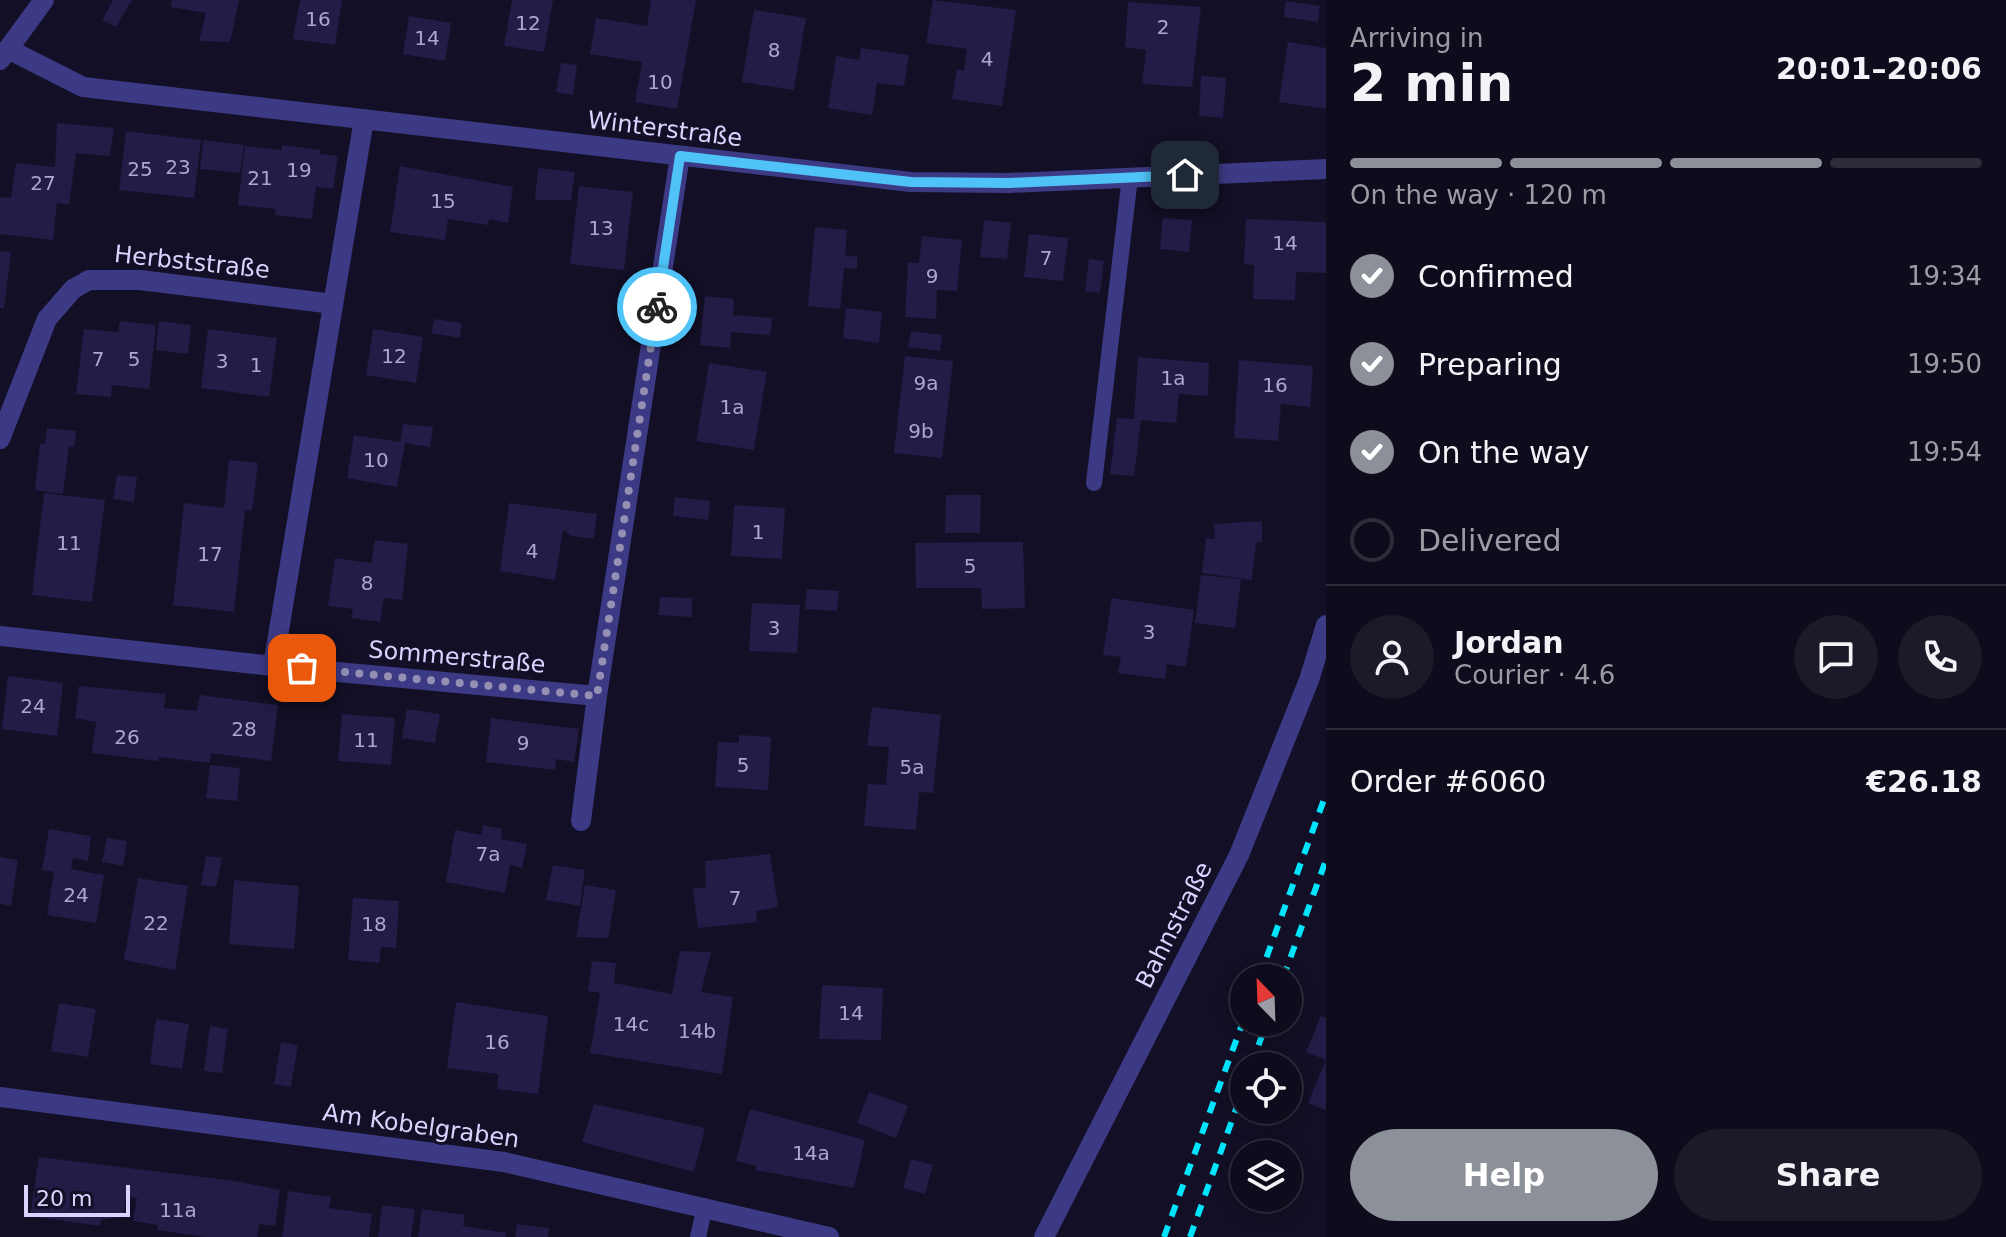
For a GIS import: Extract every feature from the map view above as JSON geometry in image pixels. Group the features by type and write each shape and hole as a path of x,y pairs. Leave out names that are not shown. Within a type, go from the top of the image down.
{"street":[{"path":"4,55 44,0"},
{"name":"Winterstraße","path":"4,55 83,87 911,182 1009,183 1326,169"},
{"path":"0,636 273,666 364,119"},
{"path":"581,821 597,696 680,156"},
{"name":"Herbststraße","path":"0,439 47,319 73,289 89,280 140,280 333,304"},
{"name":"Bahnstraße","path":"1044,1237 1239,855 1309,680 1326,625"},
{"name":"Sommerstraße","path":"273,666 597,696"},
{"name":"Am Kobelgraben","path":"0,1097 504,1162 829,1237"}],"lane":[{"path":"1094,483 1130,177"},
{"path":"698,1237 705,1206"}],"building":[{"path":"113,0 132,0 116,27 102,20"},
{"path":"172,0 239,0 230,42 199,41 206,13 171,7"},
{"path":"300,0 342,0 335,45 293,39"},
{"path":"512,0 553,0 544,52 504,46"},
{"path":"651,0 696,0 677,109 635,102 642,62 590,54 596,18 647,26"},
{"path":"933,0 1016,10 1002,106 952,99 957,69 964,71 967,49 926,43"},
{"path":"1286,1 1320,6 1318,22 1284,17"},
{"path":"1128,2 1201,7 1192,87 1142,84 1146,50 1125,47"},
{"path":"754,10 806,18 794,90 742,82"},
{"path":"409,16 451,23 445,61 403,54"},
{"path":"1288,42 1326,48 1326,109 1279,102"},
{"path":"861,48 909,55 904,86 877,83 872,115 828,108 836,56 859,60"},
{"path":"561,63 577,65 573,95 556,92"},
{"path":"1201,76 1226,78 1223,118 1199,116"},
{"path":"57,123 114,128 110,156 76,153 69,205 57,203 53,240 0,234 0,197 11,198 16,163 55,167"},
{"path":"126,131 201,140 194,198 119,190"},
{"path":"203,140 244,145 240,173 200,169"},
{"path":"282,145 321,150 320,154 338,156 333,189 316,187 312,219 275,215 275,209 238,205 245,146 282,150"},
{"path":"400,166 513,187 508,223 489,219 488,225 448,219 445,240 390,232"},
{"path":"538,168 575,172 571,200 535,200"},
{"path":"579,186 633,192 624,270 570,264"},
{"path":"1163,218 1192,220 1189,252 1160,249"},
{"path":"1246,219 1326,222 1326,273 1296,272 1295,300 1253,299 1254,265 1244,264"},
{"path":"984,220 1011,223 1007,259 980,257"},
{"path":"815,227 847,230 845,255 857,257 857,269 844,268 840,309 808,306"},
{"path":"1029,234 1068,238 1063,281 1024,277"},
{"path":"922,236 962,240 957,291 937,290 936,319 905,317 908,262 919,263"},
{"path":"0,251 11,252 4,308 0,308"},
{"path":"1089,259 1104,261 1100,293 1085,291"},
{"path":"705,296 734,299 733,315 772,318 770,335 731,332 730,348 700,345"},
{"path":"846,308 882,312 879,343 843,338"},
{"path":"434,319 462,323 460,338 431,333"},
{"path":"120,321 156,325 149,389 112,385 111,397 76,394 84,329 118,332"},
{"path":"159,321 191,325 188,354 156,350"},
{"path":"208,329 277,338 269,397 201,388"},
{"path":"373,329 423,337 416,383 366,375"},
{"path":"911,331 942,335 940,351 908,347"},
{"path":"905,356 953,361 942,458 894,453"},
{"path":"1138,357 1209,363 1208,396 1179,394 1176,423 1141,420 1134,476 1110,474 1117,418 1134,419"},
{"path":"1239,360 1313,366 1310,407 1281,404 1278,441 1234,438"},
{"path":"709,363 767,372 754,450 696,441"},
{"path":"403,424 433,427 430,447 405,443 397,487 347,478 354,435 400,442"},
{"path":"47,428 76,431 74,447 69,446 63,494 35,490 40,444 45,444"},
{"path":"229,460 258,463 252,510 245,510 234,612 173,605 184,503 224,508"},
{"path":"117,475 137,477 134,502 113,499"},
{"path":"44,493 105,500 92,602 32,595"},
{"path":"946,495 981,495 980,533 945,533"},
{"path":"675,497 710,501 708,520 673,516"},
{"path":"509,503 597,514 594,539 572,536 563,530 555,580 500,571"},
{"path":"734,505 785,508 782,559 731,556"},
{"path":"1262,521 1262,542 1256,543 1252,580 1202,573 1206,538 1215,539 1214,524"},
{"path":"375,540 408,544 402,600 384,598 380,622 351,618 353,609 328,606 335,558 371,563"},
{"path":"1023,542 1025,608 982,609 981,588 916,588 915,543"},
{"path":"1201,575 1241,579 1235,628 1195,623"},
{"path":"807,589 839,591 837,611 805,609"},
{"path":"660,597 692,598 692,617 658,615"},
{"path":"1112,598 1194,610 1186,667 1167,664 1165,679 1118,673 1121,657 1103,655"},
{"path":"752,603 800,605 797,653 749,651"},
{"path":"8,676 63,683 57,736 2,729"},
{"path":"79,686 166,694 164,708 197,711 200,695 278,705 271,761 211,753 210,763 92,753 96,722 75,718"},
{"path":"872,707 941,715 933,793 919,792 916,830 864,826 868,784 886,785 889,747 867,746"},
{"path":"407,709 440,714 435,743 402,738"},
{"path":"342,714 395,718 391,765 338,761"},
{"path":"491,718 579,729 574,762 556,759 555,770 486,762"},
{"path":"739,735 771,737 768,790 715,787 718,742 739,743"},
{"path":"210,765 240,768 237,801 206,798"},
{"path":"483,825 502,829 501,839 527,844 522,868 510,865 505,893 446,882 455,830 482,835"},
{"path":"49,829 91,836 88,861 73,858 71,869 104,875 96,923 47,915 54,872 42,870"},
{"path":"107,838 127,841 123,866 102,862"},
{"path":"770,854 778,907 756,911 757,922 698,928 693,889 706,887 705,861"},
{"path":"206,856 222,858 216,887 201,885"},
{"path":"0,857 18,860 11,906 0,904"},
{"path":"553,865 585,870 580,906 546,900"},
{"path":"138,878 188,886 175,970 124,960"},
{"path":"234,880 299,886 294,949 229,944"},
{"path":"585,885 616,890 608,938 576,937"},
{"path":"353,898 399,901 396,948 381,947 379,963 348,960"},
{"path":"680,951 711,952 701,992 733,997 722,1074 590,1053 600,993 588,991 592,961 616,963 614,983 672,994"},
{"path":"822,985 883,988 881,1040 819,1039"},
{"path":"456,1002 548,1016 538,1094 497,1089 498,1074 447,1068"},
{"path":"59,1003 96,1009 88,1057 51,1051"},
{"path":"1321,1016 1326,1018 1326,1060 1306,1052"},
{"path":"156,1019 189,1024 182,1069 150,1064"},
{"path":"210,1026 228,1029 222,1073 204,1071"},
{"path":"281,1042 298,1045 291,1087 274,1084"},
{"path":"1326,1060 1326,1110 1308,1103"},
{"path":"869,1092 908,1106 896,1138 857,1123"},
{"path":"594,1104 705,1128 694,1172 582,1142"},
{"path":"750,1109 865,1140 854,1188 755,1170 756,1166 736,1161"},
{"path":"39,1157 235,1181 280,1190 275,1226 259,1224 257,1237 205,1237 157,1230 158,1225 133,1221 137,1198 126,1196 123,1216 101,1220 100,1226 30,1216"},
{"path":"911,1159 933,1165 925,1194 903,1188"},
{"path":"288,1191 331,1197 329,1208 372,1214 369,1237 282,1237"},
{"path":"382,1205 415,1209 411,1237 378,1237"},
{"path":"422,1209 465,1215 463,1226 506,1233 506,1237 418,1237"},
{"path":"517,1224 549,1228 548,1237 515,1237"}],"railway":[{"path":"1264,964 1326,794"},
{"path":"1288,964 1326,860"},
{"path":"1164,1237 1238,1036"},
{"path":"1256,1052 1262,1036"},
{"path":"1190,1237 1231,1124"}],"way so far":[{"path":"302,668 597,696 657,307"}],"route":[{"path":"657,307 680,156 911,182 1009,183 1185,175"}]}
